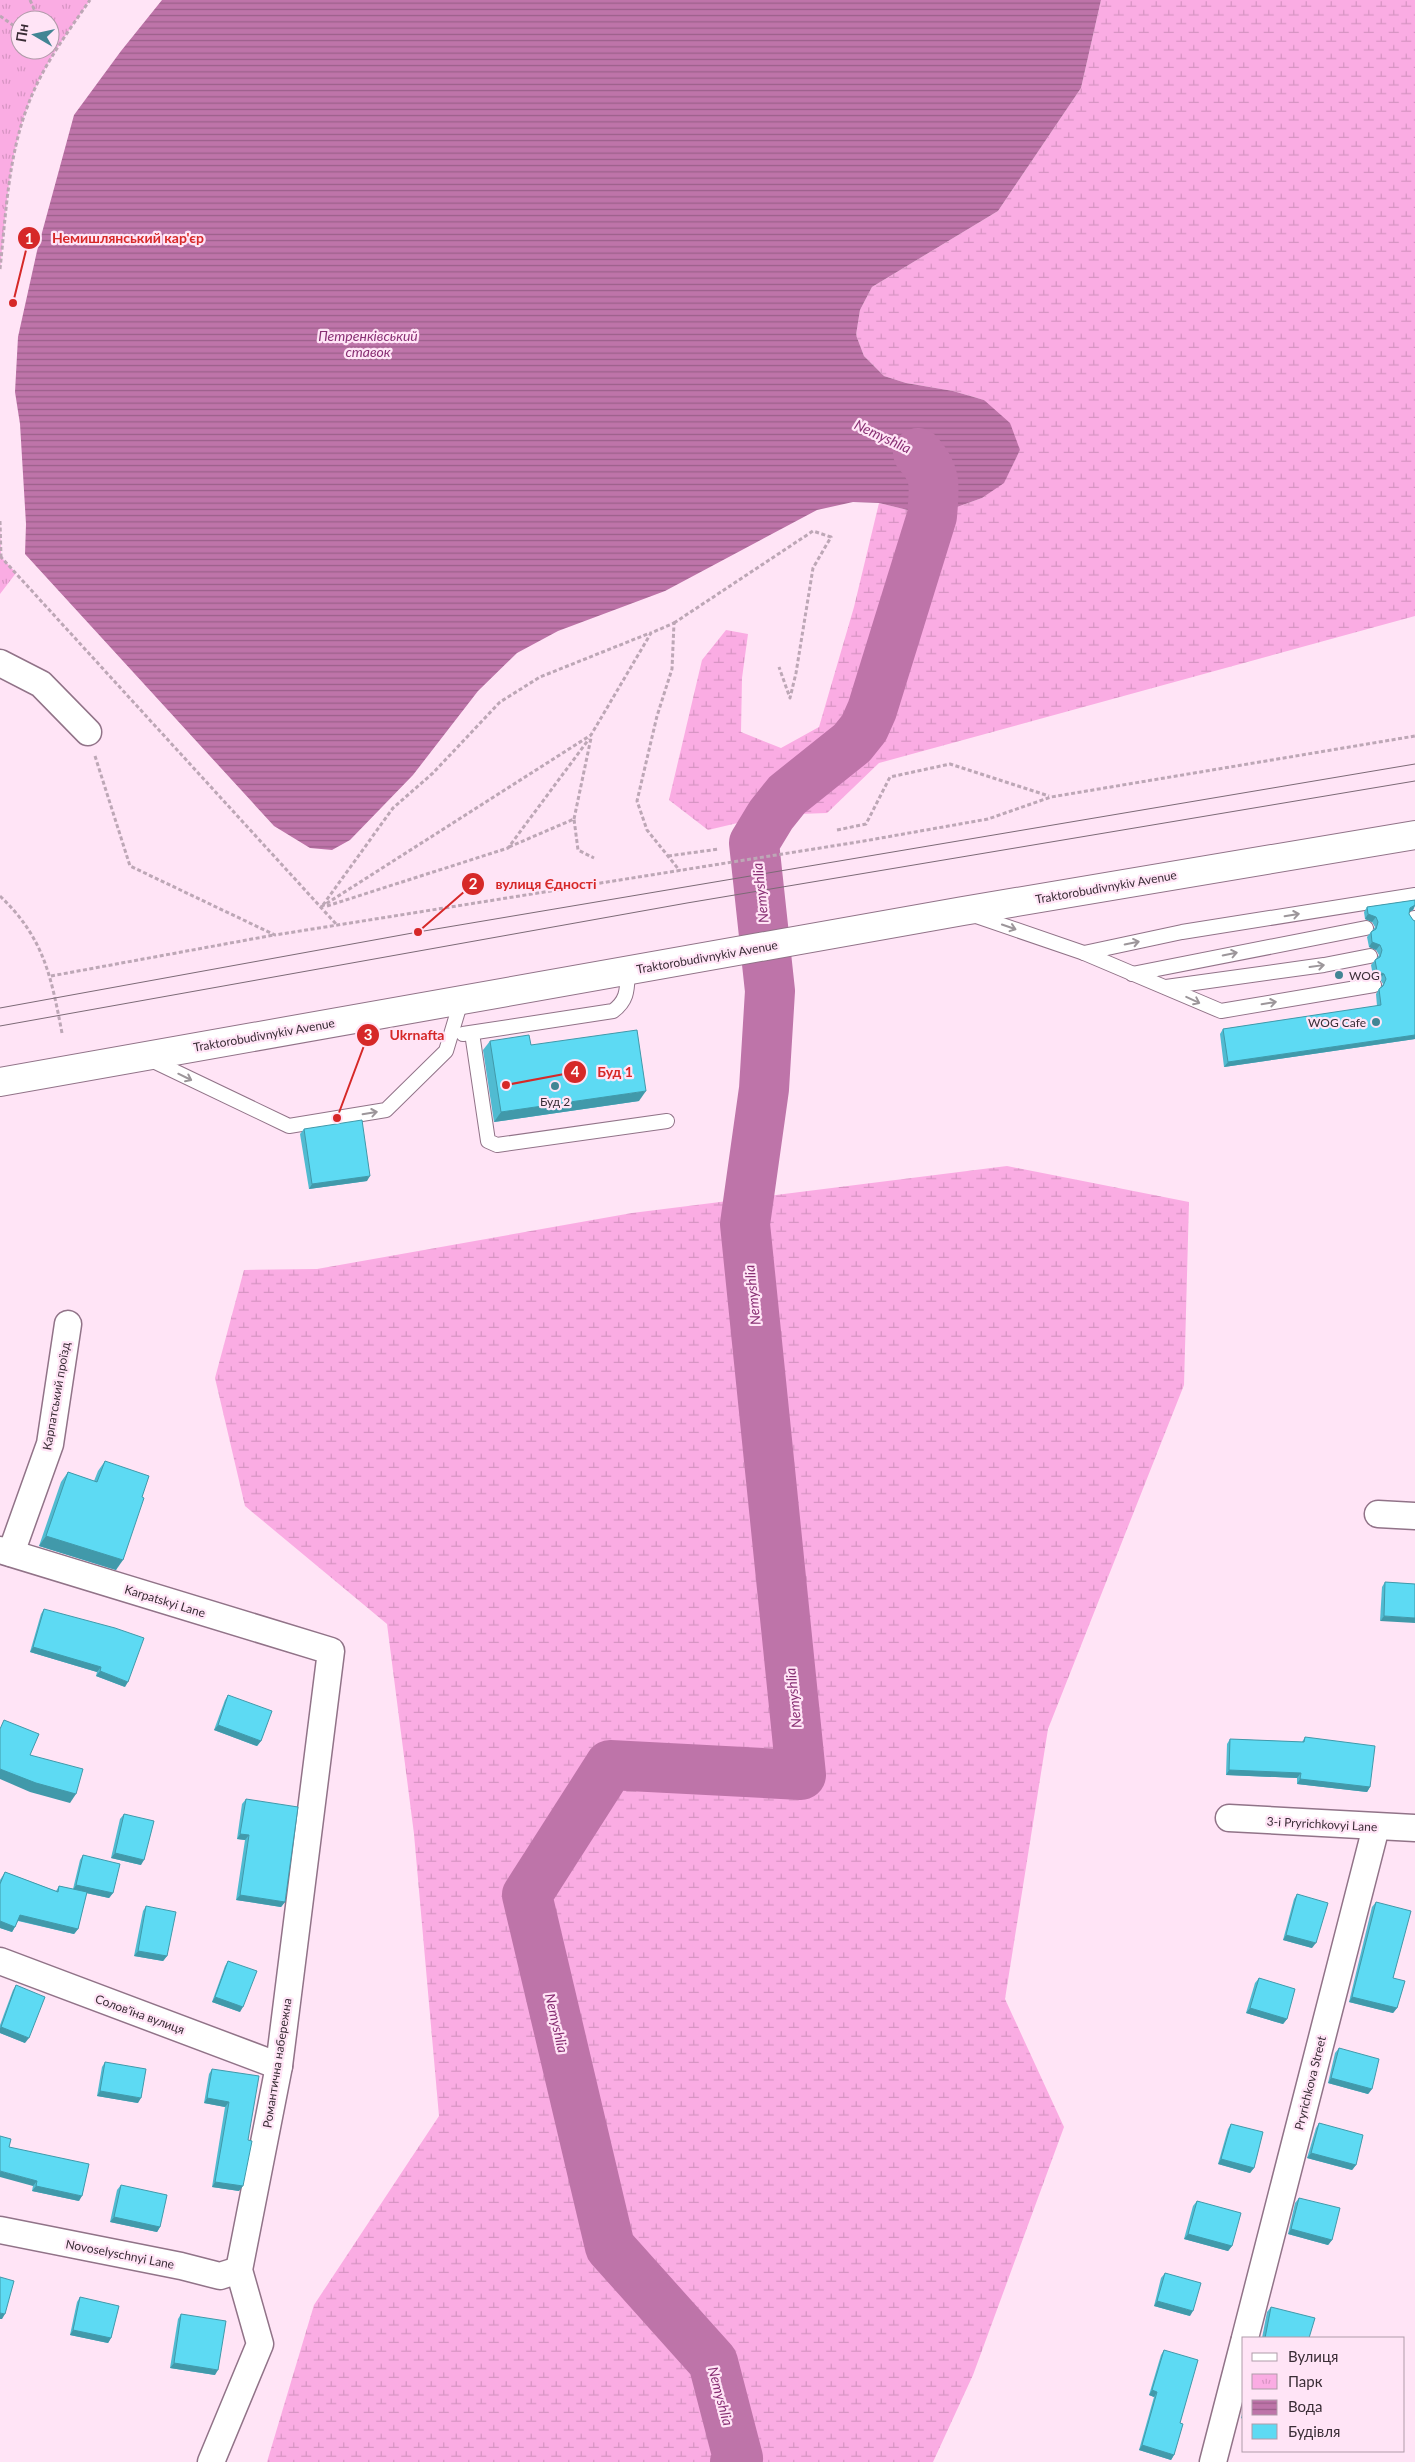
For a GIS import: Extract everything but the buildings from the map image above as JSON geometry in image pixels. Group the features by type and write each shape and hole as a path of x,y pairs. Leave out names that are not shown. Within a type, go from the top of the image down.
{"main road":[{"name":"Traktorobudivnykiv Avenue","path":"0,1082 963,911 1415,835"}],"street":[{"path":"0,663 41,684 88,732"},
{"name":"Карпатський проїзд","path":"6,1552 50,1444 68,1324"},
{"path":"1378,1514 1415,1516"},
{"name":"Karpatskyi Lane","path":"6,1552 331,1651"},
{"name":"Романтична набережна","path":"211,2462 260,2344 239,2270 279,2066 331,1651"},
{"name":"3-i Pryrichkovyi Lane","path":"1229,1818 1415,1828"},
{"name":"Pryrichkova Street","path":"1245,2337 1376,1827"},
{"name":"Солов'їна вулиця","path":"0,1961 279,2066"},
{"name":"Novoselyschnyi Lane","path":"0,2230 181,2266 220,2276 239,2270"},
{"path":"1213,2462 1242,2350"}],"lane":[{"path":"1084,953 1182,932 1415,894"},
{"path":"963,911 1084,953 1221,1011 1374,985"},
{"path":"1131,974 1366,928"},
{"path":"1165,987 1324,965 1370,956"},
{"path":"450,1036 613,1011 622,1004 627,994 628,971"},
{"path":"141,1056 289,1126 386,1110 446,1050 461,1001"},
{"path":"472,1033 488,1141 497,1145 667,1121"}],"path":[{"path":"60,44 90,0"},
{"path":"0,269 10,173 28,105 50,60"},
{"path":"0,520 1,557 337,925"},
{"path":"321,907 394,808 433,772 500,702 540,677 674,623 813,531 831,537 813,568 790,698 779,667"},
{"path":"674,623 672,669 657,716 637,801 647,830 680,871"},
{"path":"508,848 591,735 651,633"},
{"path":"88,732 130,866 275,935"},
{"path":"321,907 591,735"},
{"path":"591,735 574,819 578,850 594,858"},
{"path":"51,976 275,935 864,841 988,819 1050,796 1415,736"},
{"path":"837,830 866,824 890,776 950,764 1050,796"},
{"path":"321,907 508,848 574,819"},
{"path":"668,856 719,849"},
{"path":"0,896 18,914 38,945 51,976 62,1034"}],"green space":[{"path":"0,0 90,0 60,44 60,10 10,10 10,60 50,60 40,77 21,125 9,186 0,269"},
{"path":"1101,0 1415,0 1415,616 879,763 827,813 771,815 708,830 669,800 702,660 726,630 748,634 742,678 741,732 781,748 819,727 854,607 879,503 932,516 982,498 1004,482 1020,450 984,400 953,391 906,383 884,376 864,356 856,335 860,310 872,287 998,211 1081,88"},
{"path":"0,521 1,557 16,573 0,594"},
{"path":"1007,1166 1189,1202 1184,1385 1048,1729 1005,1999 1064,2127 973,2375 933,2462 267,2462 314,2305 439,2116 414,1834 387,1624 245,1506 215,1378 244,1270 317,1269 632,1213"}],"water":[{"name":"Петренківський ставок","path":"162,0 1101,0 1081,88 998,211 872,287 860,310 856,335 864,356 884,376 906,383 953,391 984,400 1010,423 1020,450 1004,483 982,498 932,516 879,503 853,502 817,510 665,591 558,631 517,653 478,691 413,775 350,840 332,850 310,848 274,826 25,554 26,524 20,424 15,392 18,337 37,251 74,115 121,51"}],"waterway":[{"name":"Nemyshlia","path":"735,2462 738,2458 713,2362 610,2247 527,1895 610,1765 801,1775 745,1224 764,1089 770,991 754,843 771,815 787,795 852,743 864,728 872,710 932,516 934,490 932,475 918,453"}],"tram line":[{"path":"0,1008 418,932 1415,764"},
{"path":"0,1026 687,903 1415,781"}],"place":[{"name":"Немишлянський кар'єр","path":"13,303"},
{"name":"вулиця Єдності","path":"418,932"},
{"name":"WOG","path":"1339,975"},
{"name":"WOG Cafe","path":"1376,1022"},
{"name":"Буд 1","path":"506,1085"},
{"name":"Буд 2","path":"555,1086"},
{"name":"Ukrnafta","path":"337,1118"}]}
